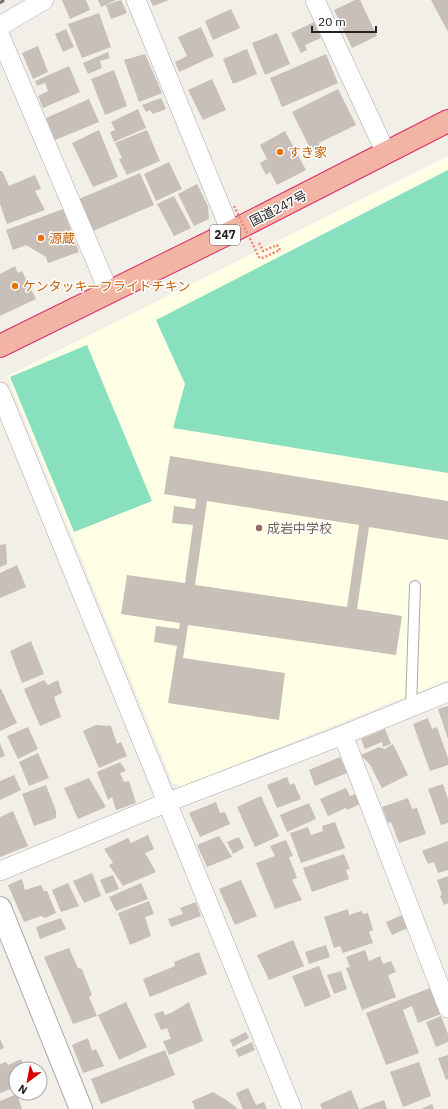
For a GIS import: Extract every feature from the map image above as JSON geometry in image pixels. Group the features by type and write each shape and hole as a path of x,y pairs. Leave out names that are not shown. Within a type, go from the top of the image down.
{"highway":[{"name":"国道247号","path":"0,346 230,232 448,121"}],"street":[{"path":"0,26 44,0"},
{"path":"136,0 230,232"},
{"path":"315,0 386,152"},
{"path":"0,36 109,292"},
{"path":"0,392 292,1109"},
{"path":"0,871 168,802 448,692"},
{"path":"343,734 448,1008"},
{"path":"0,908 81,1109"}],"lane":[{"path":"411,707 415,586"}],"path":[{"path":"234,206 260,259 280,250 277,245 263,251 259,242"}],"shaded area":[{"name":"成岩中学校","path":"448,156 448,680 182,786 173,783 7,376"}],"green space":[{"path":"448,170 448,473 173,428 185,384 156,320"},
{"path":"87,345 152,501 74,532 10,377"}],"building":[{"path":"62,0 86,0 90,10 70,19"},
{"path":"98,0 116,0 101,7"},
{"path":"121,0 127,13 111,19 106,5"},
{"path":"150,0 169,0 153,6"},
{"path":"355,0 360,0 377,36 352,48 334,10"},
{"path":"431,0 448,0 448,32"},
{"path":"231,9 240,28 213,40 205,21"},
{"path":"99,13 111,47 82,58 68,24"},
{"path":"314,22 321,38 305,45 307,50 301,53 291,33"},
{"path":"201,27 214,56 179,72 175,62 187,56 178,37"},
{"path":"66,29 74,47 63,52 55,34"},
{"path":"277,33 290,64 265,75 252,43"},
{"path":"38,46 48,72 33,79 22,53"},
{"path":"247,49 257,74 233,84 223,59"},
{"path":"108,52 110,58 100,61 102,68 88,74 83,63"},
{"path":"145,54 162,93 139,102 124,60"},
{"path":"326,54 338,83 282,107 270,78"},
{"path":"69,66 80,92 43,108 38,96 48,91 45,83 37,86 35,81"},
{"path":"114,70 127,106 105,115 91,79"},
{"path":"212,79 226,110 203,120 188,90"},
{"path":"338,89 356,125 319,143 321,148 312,152 292,112"},
{"path":"161,98 166,109 153,114 150,110 146,112 142,105"},
{"path":"89,99 99,122 55,140 46,118"},
{"path":"138,109 146,128 114,142 110,132 115,130 111,122"},
{"path":"99,130 118,177 93,187 72,143"},
{"path":"147,130 160,161 127,175 119,159 122,158 115,143"},
{"name":"すき家","path":"285,131 306,170 277,185 270,172 266,175 260,163 267,159 260,145"},
{"path":"169,162 182,189 156,201 144,174"},
{"path":"0,171 2,171 9,186 35,175 41,189 35,191 45,210 7,224 0,204"},
{"path":"140,173 154,205 93,231 79,199"},
{"path":"197,184 208,206 209,219 194,226 178,194"},
{"path":"174,196 191,228 174,236 157,204"},
{"name":"源蔵","path":"63,209 79,252 48,263 46,257 26,245 13,250 6,230"},
{"name":"ケンタッキーフライドチキン","path":"15,266 18,273 22,271 36,299 0,316 0,274"},
{"path":"170,456 448,501 448,540 369,527 357,609 402,616 396,655 188,625 183,658 285,673 279,720 168,703 177,646 154,642 156,626 179,629 180,623 121,614 127,575 185,583 193,525 172,523 174,506 195,509 196,499 164,494","holes":["207,501 359,525 347,607 195,585"]},
{"path":"6,544 7,564 0,567 0,545"},
{"path":"17,565 26,587 0,598 0,573"},
{"path":"31,641 44,674 22,683 10,651"},
{"path":"44,680 48,685 58,680 62,693 54,697 61,717 40,726 24,689"},
{"path":"0,689 17,723 0,731"},
{"path":"448,706 448,739 438,709"},
{"path":"428,718 432,729 437,727 448,758 448,765 430,771 413,724"},
{"path":"96,725 111,726 117,744 121,742 127,756 99,768 83,731"},
{"path":"28,727 38,749 18,759 7,736"},
{"path":"385,729 391,744 383,747 382,742 365,749 361,739"},
{"path":"0,743 5,756 0,758"},
{"path":"393,744 408,775 382,788 370,765 361,755 379,747 385,749"},
{"path":"38,753 49,778 29,786 19,762"},
{"path":"340,757 347,773 315,786 309,770"},
{"path":"120,762 126,771 120,773 124,782 129,781 136,803 116,810 112,797 108,800 97,772"},
{"path":"14,775 21,790 0,800 0,781"},
{"path":"287,777 290,785 294,783 301,799 277,808 267,785"},
{"path":"89,778 106,807 78,819 64,788"},
{"path":"443,784 448,799 448,823 441,825 428,789"},
{"path":"46,785 56,811 56,818 34,826 22,794"},
{"path":"346,788 350,796 355,794 360,804 328,816 320,799"},
{"path":"261,796 279,836 255,847 237,807"},
{"path":"408,798 412,809 417,808 426,834 399,843 391,822 388,823 382,807"},
{"path":"216,802 220,813 225,812 230,824 200,837 189,813"},
{"path":"309,803 316,819 287,832 280,815"},
{"path":"13,811 28,846 0,857 0,817"},
{"path":"335,822 345,848 301,863 290,833 308,827 311,835 323,831 322,826"},
{"path":"148,835 154,849 145,853 156,872 123,886 109,865 113,863 104,849 128,838 131,843"},
{"path":"219,836 232,857 207,867 197,845"},
{"path":"239,837 244,848 233,854 227,842"},
{"path":"286,840 293,856 289,857 297,878 292,880 302,900 275,909 256,863 275,856 270,846"},
{"path":"448,841 448,870 438,873 434,862 428,864 422,851"},
{"path":"344,854 350,869 346,870 349,879 312,892 303,868"},
{"path":"92,873 101,896 84,903 73,881"},
{"path":"113,875 119,889 106,894 100,880"},
{"path":"448,876 448,903 444,905 440,896 442,895 437,880"},
{"path":"22,879 25,890 41,885 44,891 47,891 56,913 45,918 41,916 24,922 8,885"},
{"path":"241,880 257,916 235,925 219,889"},
{"path":"68,883 79,906 61,912 52,890"},
{"path":"141,883 148,899 116,911 109,897"},
{"path":"149,901 154,914 145,917 151,936 130,945 118,913"},
{"path":"196,902 201,916 171,927 168,919 183,914 180,908"},
{"path":"348,909 349,915 361,911 363,914 368,913 373,930 369,932 373,943 343,953 340,946 334,948 324,917"},
{"path":"402,915 408,928 392,935 386,922"},
{"path":"61,918 66,929 40,939 36,927"},
{"path":"293,940 304,966 269,980 257,955"},
{"path":"326,945 330,957 309,964 305,952"},
{"path":"69,948 78,968 82,969 92,995 89,997 97,1016 73,1024 44,957"},
{"path":"365,950 369,961 380,956 383,964 391,961 396,972 388,975 396,997 362,1010 346,968 350,967 346,957"},
{"path":"199,952 207,974 150,997 143,979 175,966 174,962"},
{"path":"319,966 331,997 305,1007 292,976"},
{"path":"341,971 347,989 334,994 327,975"},
{"path":"430,988 441,1014 418,1023 412,1006 403,1010 419,1053 386,1065 366,1013"},
{"path":"126,1002 147,1047 119,1060 98,1015"},
{"path":"189,1002 203,1041 169,1055 163,1041 171,1039 167,1028 161,1030 154,1014 163,1011 165,1015 171,1013"},
{"path":"441,1016 448,1034 448,1042 436,1047 426,1022"},
{"path":"246,1032 249,1038 233,1047 230,1040"},
{"path":"88,1038 92,1051 96,1049 104,1066 83,1073 72,1045"},
{"path":"0,1039 4,1048 0,1050"},
{"path":"252,1042 255,1050 239,1057 235,1050"},
{"path":"165,1050 175,1075 101,1104 91,1079"},
{"path":"448,1055 448,1079 446,1080 438,1058"},
{"path":"6,1062 8,1065 8,1090 0,1093 0,1064"},
{"path":"419,1062 431,1096 403,1107 390,1072"},
{"path":"248,1088 256,1105 264,1102 267,1109 243,1109 236,1093"},
{"path":"351,1090 359,1109 322,1109 320,1104"},
{"path":"213,1092 238,1109 195,1109 192,1101"},
{"path":"8,1098 8,1101 19,1101 22,1109 0,1109 0,1101"},
{"path":"384,1100 387,1109 360,1109"},
{"path":"432,1104 434,1109 421,1109"}],"railway":[{"path":"0,3 4,0"}],"place":[{"name":"すき家","path":"280,152"},
{"name":"源蔵","path":"41,238"},
{"name":"ケンタッキーフライドチキン","path":"15,286"},
{"name":"成岩中学校","path":"259,528"}]}
